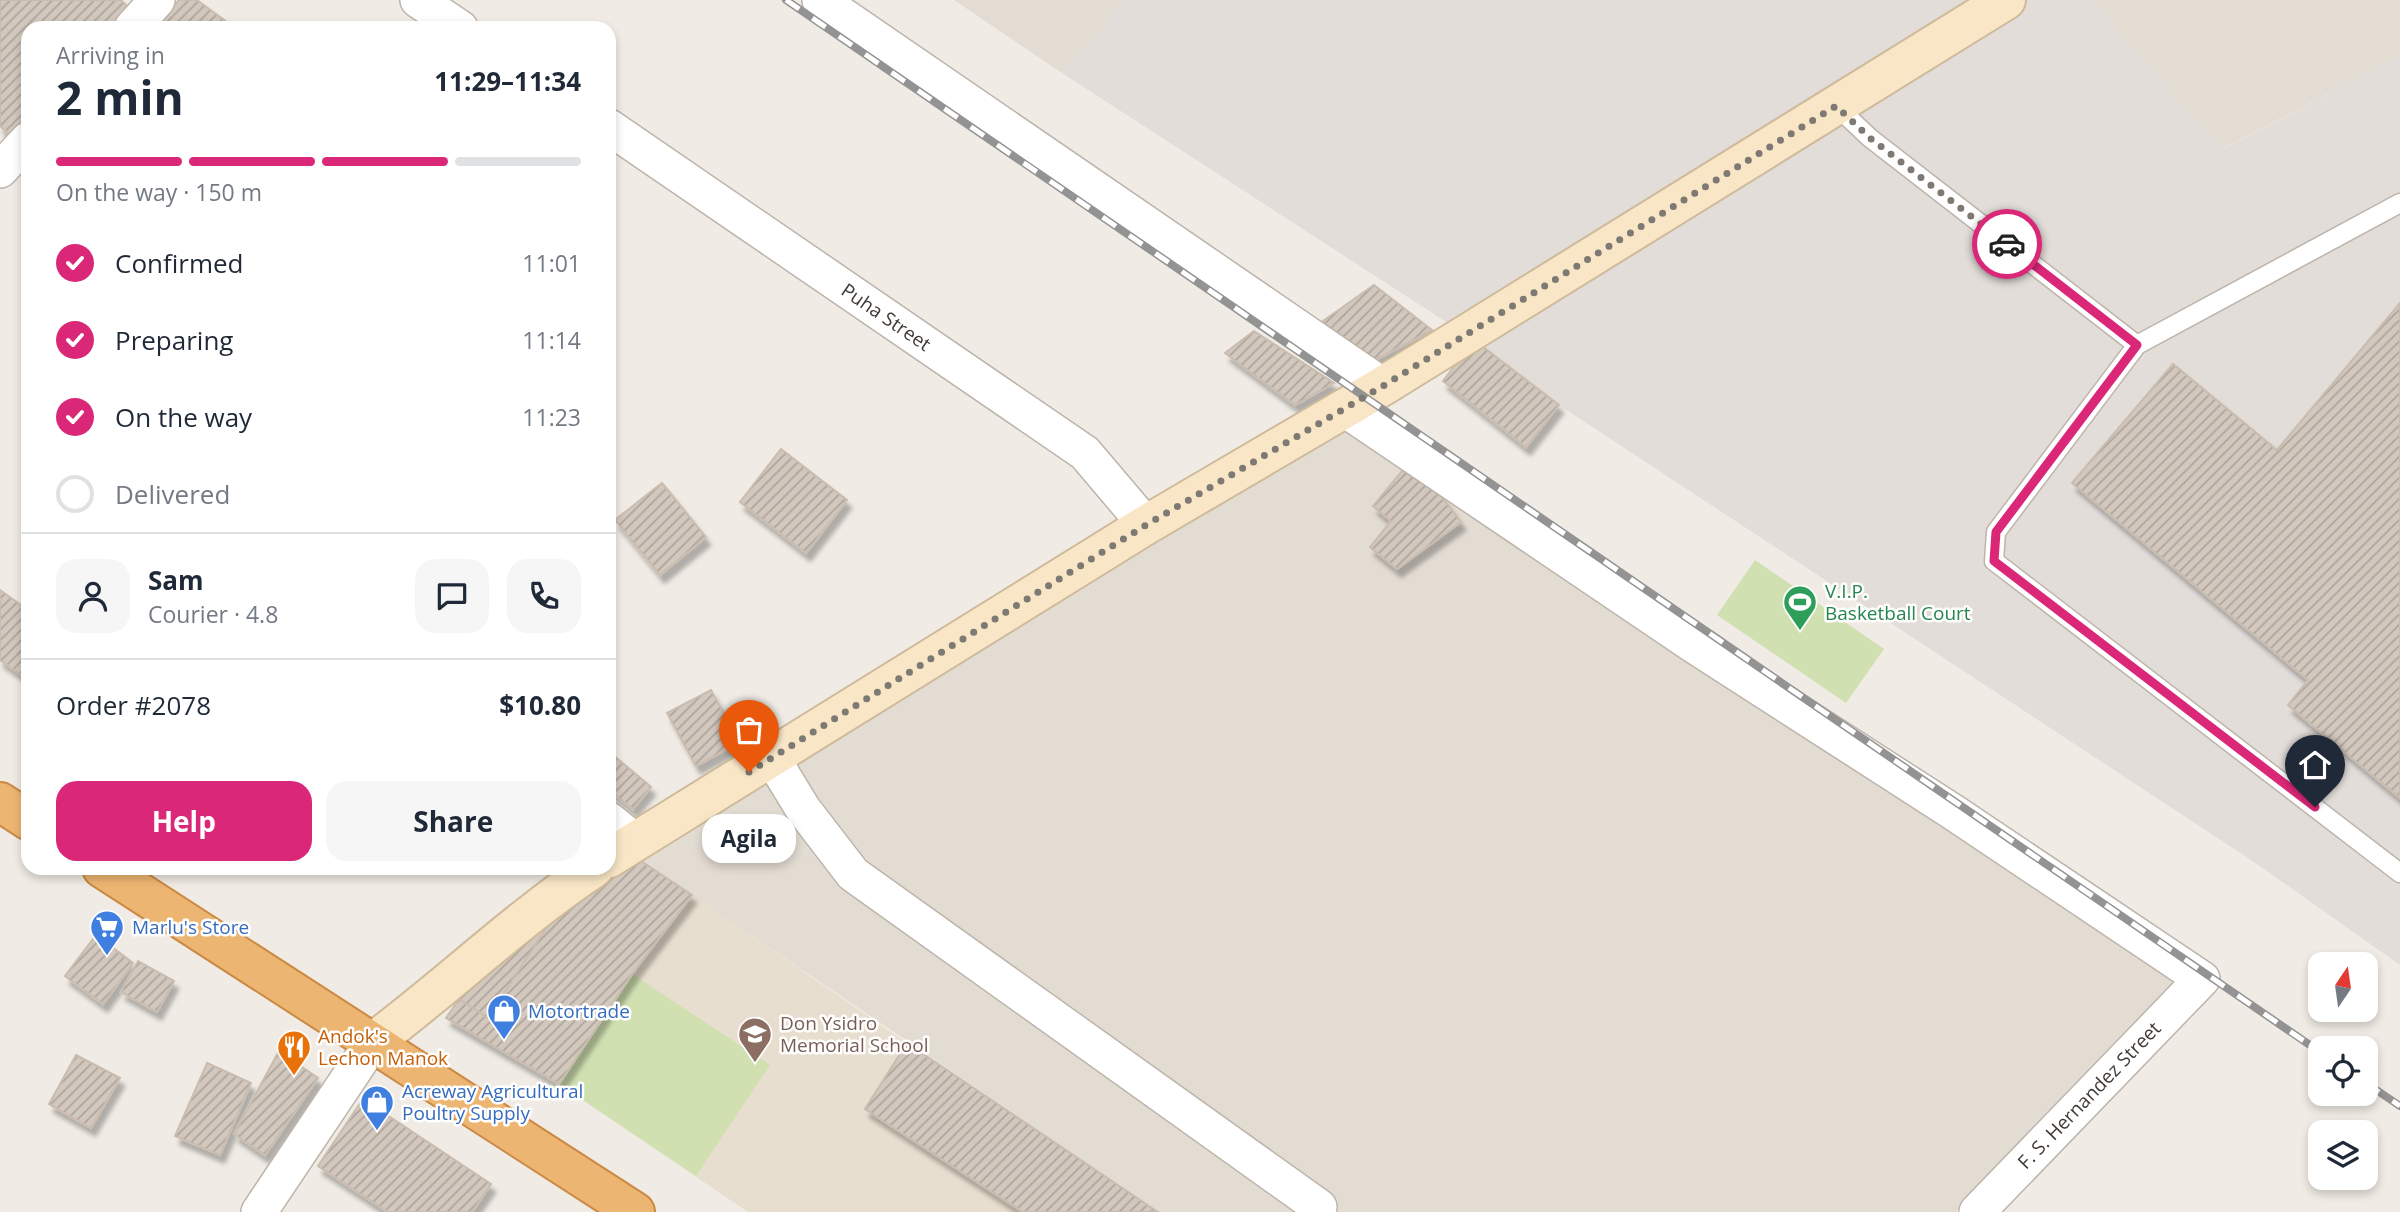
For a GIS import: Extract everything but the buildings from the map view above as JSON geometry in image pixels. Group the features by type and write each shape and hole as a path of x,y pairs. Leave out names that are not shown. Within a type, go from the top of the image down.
{"highway":[{"path":"0,802 21,816"},
{"path":"113,875 635,1212"}],"street":[{"path":"138,21 157,0"},
{"path":"418,0 450,21"},
{"path":"820,0 1383,386"},
{"path":"618,840 772,758 1146,525 1383,386 2006,0"},
{"name":"Puha Street","path":"616,132 1085,453 1146,525"},
{"path":"0,170 21,148"},
{"name":"F. S. Hernandez Street","path":"1343,408 1692,644 1953,812 2202,979 1977,1212"},
{"path":"772,758 803,809 853,874 1319,1206"},
{"path":"259,1212 373,1042 429,1000 556,893 583,875"}],"lane":[{"path":"1836,106 1870,138 2137,345"},
{"path":"2400,203 2137,345 1996,532 1994,561 2400,873"}],"shaded area":[{"path":"954,0 1125,0 1062,73"},
{"path":"1125,0 2091,0 2222,149 2400,57 2400,965 2254,862 1559,405 1474,340 1062,73"},
{"path":"2091,0 2400,0 2400,57 2221,149"},
{"path":"1341,426 2184,977 1956,1212 1160,1212 635,857"},
{"name":"Don Ysidro Memorial School","path":"692,895 1158,1212 748,1212 559,1084 632,974"}],"green space":[{"name":"V.I.P. Basketball Court","path":"1755,560 1884,649 1846,703 1717,615"},
{"path":"632,974 770,1065 696,1176 559,1084"}],"railway":[{"path":"786,0 2308,1044"},
{"path":"2378,1091 2400,1106"}],"way so far":[{"path":"749,772 1146,525 1383,386 1836,106 1870,138 2007,244"}],"place":[{"name":"V.I.P. Basketball Court","path":"1800,632"},
{"name":"Agila","path":"749,772"},
{"name":"Marlu's Store","path":"107,957"},
{"name":"Motortrade","path":"504,1041"},
{"name":"Don Ysidro Memorial School","path":"755,1064"},
{"name":"Andok's Lechon Manok","path":"294,1077"},
{"name":"Acreway Agricultural Poultry Supply","path":"377,1132"}],"route":[{"path":"2007,244 2137,345 1996,532 1994,561 2315,807"}]}
